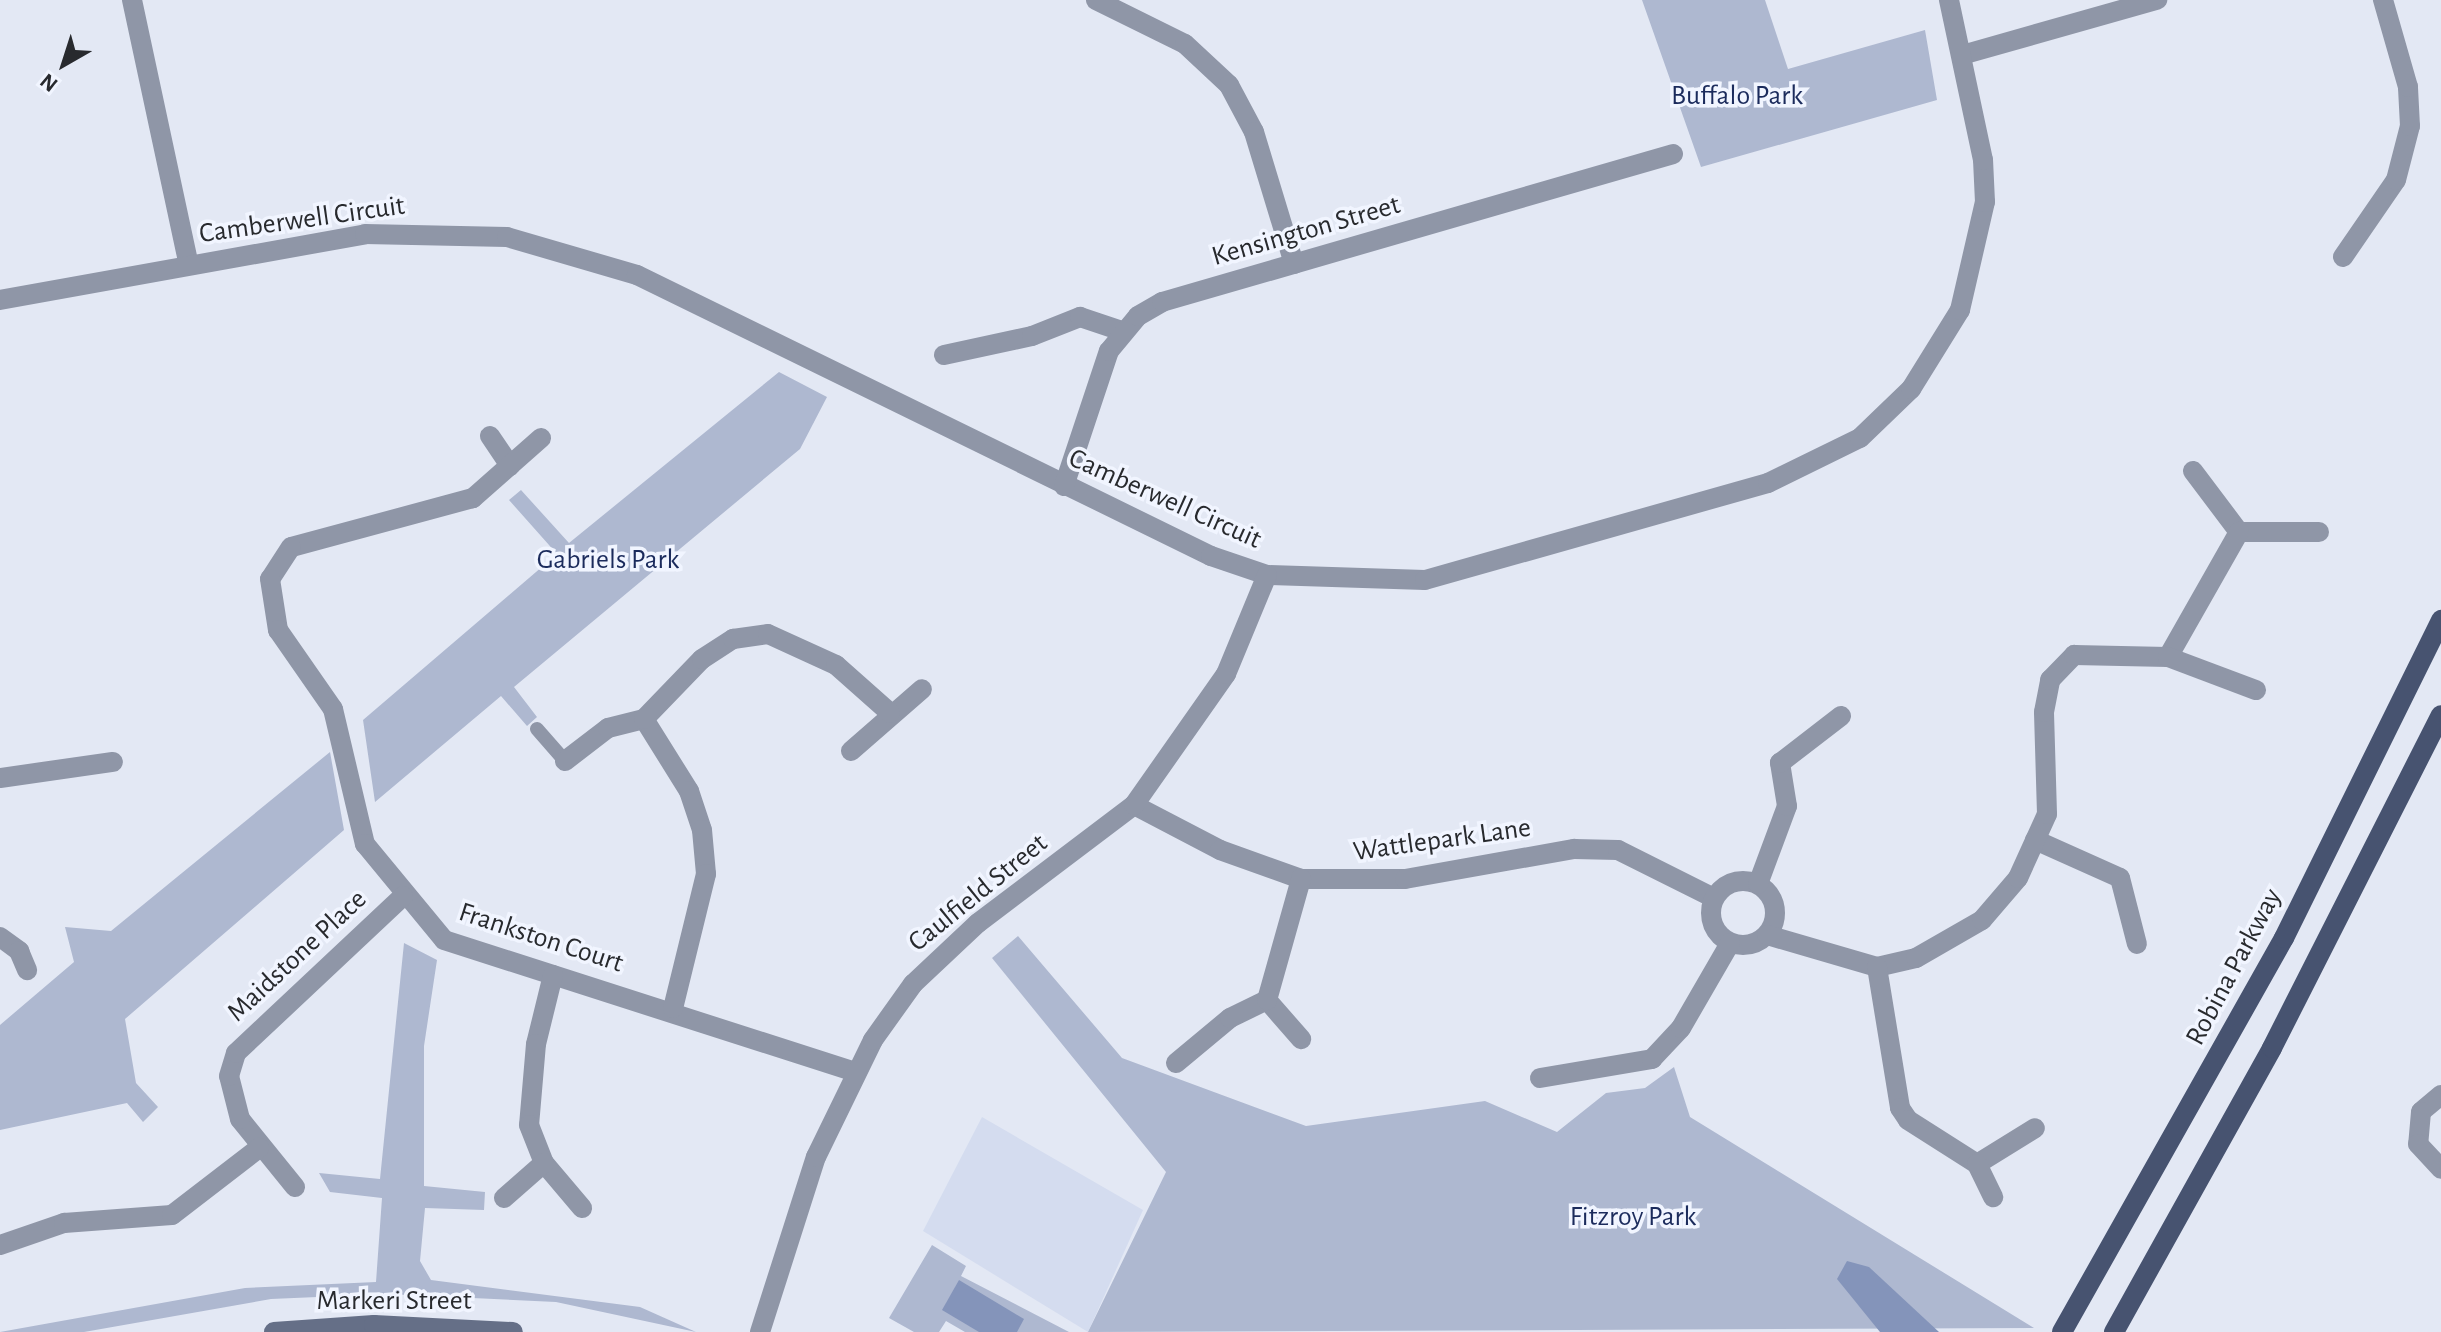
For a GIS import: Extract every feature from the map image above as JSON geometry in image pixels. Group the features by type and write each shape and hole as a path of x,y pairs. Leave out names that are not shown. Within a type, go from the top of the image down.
{"main road":[{"name":"Robina Parkway","path":"2062,1332 2284,938 2441,620"},
{"path":"2114,1332 2272,1048 2441,715"},
{"name":"Markeri Street","path":"274,1332 374,1325 513,1332"}],"street":[{"path":"132,0 189,265"},
{"path":"1096,0 1185,44 1229,85 1254,132 1294,264"},
{"name":"Camberwell Circuit","path":"0,300 189,265 414,231 507,237 578,255 660,286 1064,486 1267,575 1425,580 1768,483 1860,438 1929,366 1973,275 1983,160 1949,0"},
{"path":"1962,55 2132,4 2157,0"},
{"path":"2343,257 2396,180 2410,126 2408,87 2383,0"},
{"name":"Kensington Street","path":"1064,486 1098,375 1122,331 1162,302 1673,154"},
{"path":"944,355 1032,336 1080,317 1122,331"},
{"path":"490,436 510,466"},
{"name":"Frankston Court","path":"541,438 473,498 432,513 291,547 270,579 278,630 333,709 365,844 403,896 444,940 553,975 673,1008 855,1072"},
{"path":"2193,471 2239,532"},
{"path":"2239,532 2319,532"},
{"path":"2168,657 2239,532"},
{"name":"Caulfield Street","path":"760,1332 816,1157 855,1072 913,984 978,923 1134,805 1226,674 1267,575"},
{"path":"565,761 608,728 644,719 702,659 733,639 768,634 836,665 890,713"},
{"path":"1767,935 1877,967 1916,958 1982,920 2018,878 2047,814 2050,680 2074,655 2168,657 2256,690"},
{"path":"851,751 890,713 922,689"},
{"path":"1758,884 1787,806 1780,763 1841,716"},
{"path":"644,719 689,791 702,830 706,874 673,1008"},
{"path":"0,778 113,762"},
{"name":"Wattlepark Lane","path":"1134,805 1220,850 1301,879 1405,879 1574,849 1618,850 1714,898"},
{"path":"2035,840 2120,878 2137,944"},
{"path":"1176,1063 1230,1018 1267,1000 1301,879"},
{"path":"1737,881 1758,884 1774,902 1767,935 1753,944 1730,943 1711,920 1714,898 1737,881"},
{"name":"Maidstone Place","path":"295,1187 259,1148 232,1096 236,1053 403,896"},
{"path":"0,937 19,951 27,970"},
{"path":"1540,1078 1652,1059 1681,1028 1730,943"},
{"path":"1877,967 1900,1108 1977,1164 1993,1197"},
{"path":"553,975 536,1044 529,1125 544,1163 582,1208"},
{"path":"1267,1000 1301,1039"},
{"path":"2441,1095 2421,1112 2418,1144 2441,1169"},
{"path":"1977,1164 2035,1128"},
{"path":"0,1245 64,1223 172,1215 259,1148"},
{"path":"504,1198 544,1163"}],"lane":[{"path":"537,729 565,761"}],"shaded area":[{"path":"982,1117 1143,1210 1088,1332 923,1231"},
{"path":"1847,1261 1869,1267 1939,1332 1880,1332 1837,1279"},
{"path":"959,1280 1024,1319 1017,1332 979,1332 942,1310"}],"green space":[{"name":"Buffalo Park","path":"1642,0 1765,0 1788,69 1925,30 1937,100 1701,167"},
{"name":"Gabriels Park","path":"779,372 827,397 800,449 514,687 537,717 527,726 501,696 375,802 363,720 557,554 509,500 521,490 569,543"},
{"path":"330,752 344,830 125,1019 136,1083 158,1107 143,1122 127,1103 0,1130 0,1025 74,962 65,927 111,931"},
{"name":"Fitzroy Park","path":"1018,936 1122,1058 1306,1126 1485,1101 1557,1132 1606,1093 1645,1088 1674,1067 1690,1117 2034,1328 1088,1332 1166,1172 992,958"},
{"path":"404,943 437,960 424,1046 424,1186 485,1192 484,1210 425,1208 420,1261 431,1280 640,1307 696,1332 556,1302 387,1294 271,1299 84,1332 0,1332 245,1288 376,1282 382,1198 330,1192 319,1173 380,1179"},
{"path":"932,1245 966,1266 961,1276 1069,1332 965,1332 946,1321 939,1332 914,1332 889,1318"}]}
